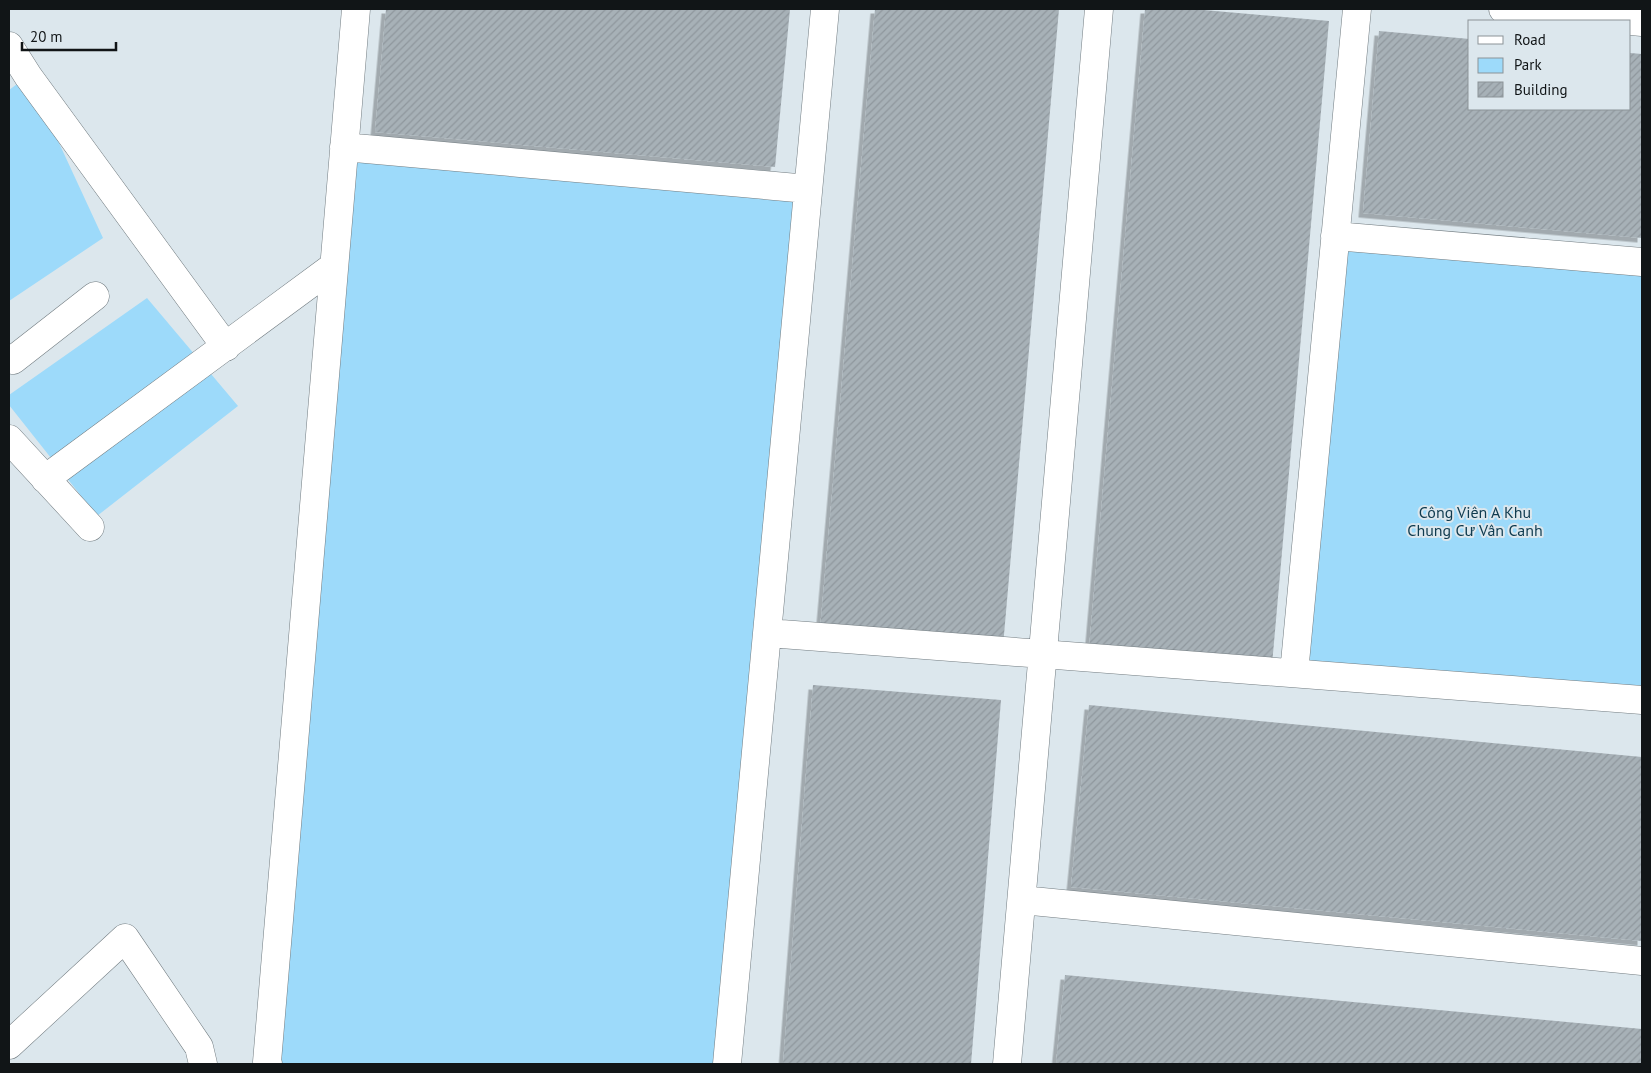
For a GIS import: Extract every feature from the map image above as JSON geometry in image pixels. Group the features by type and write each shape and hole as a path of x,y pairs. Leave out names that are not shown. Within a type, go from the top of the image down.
{"street":[{"path":"268,1064 356,9"},
{"path":"727,1064 825,9"},
{"path":"1007,1064 1099,9"},
{"path":"1294,673 1357,9"},
{"path":"1503,9 1621,20"},
{"path":"9,46 19,83 226,347"},
{"path":"344,147 808,190"},
{"path":"1335,236 1642,262"},
{"path":"45,479 334,266"},
{"path":"9,358 13,360 95,296"},
{"path":"9,439 90,527"},
{"path":"768,633 1642,700"},
{"path":"1022,900 1642,962"},
{"path":"9,1045 125,938 199,1047 202,1064"}],"green space":[{"path":"28,76 103,238 9,301 9,90"},
{"path":"344,147 808,189 727,1064 268,1064"},
{"name":"Công Viên A Khu Chung Cư Vân Canh","path":"1335,236 1642,262 1642,704 1294,673"},
{"path":"147,298 238,406 97,516 9,405 9,395"}],"building":[{"path":"386,9 790,9 775,167 375,132"},
{"path":"875,9 1059,9 1003,646 820,630"},
{"path":"1145,9 1192,9 1329,21 1272,665 1089,649"},
{"path":"1379,31 1468,39 1468,110 1631,110 1631,53 1642,54 1642,238 1363,213"},
{"path":"813,685 1001,700 971,1064 783,1064"},
{"path":"1089,705 1642,757 1642,941 1071,887"},
{"path":"1065,975 1642,1029 1642,1064 1056,1064"}]}
